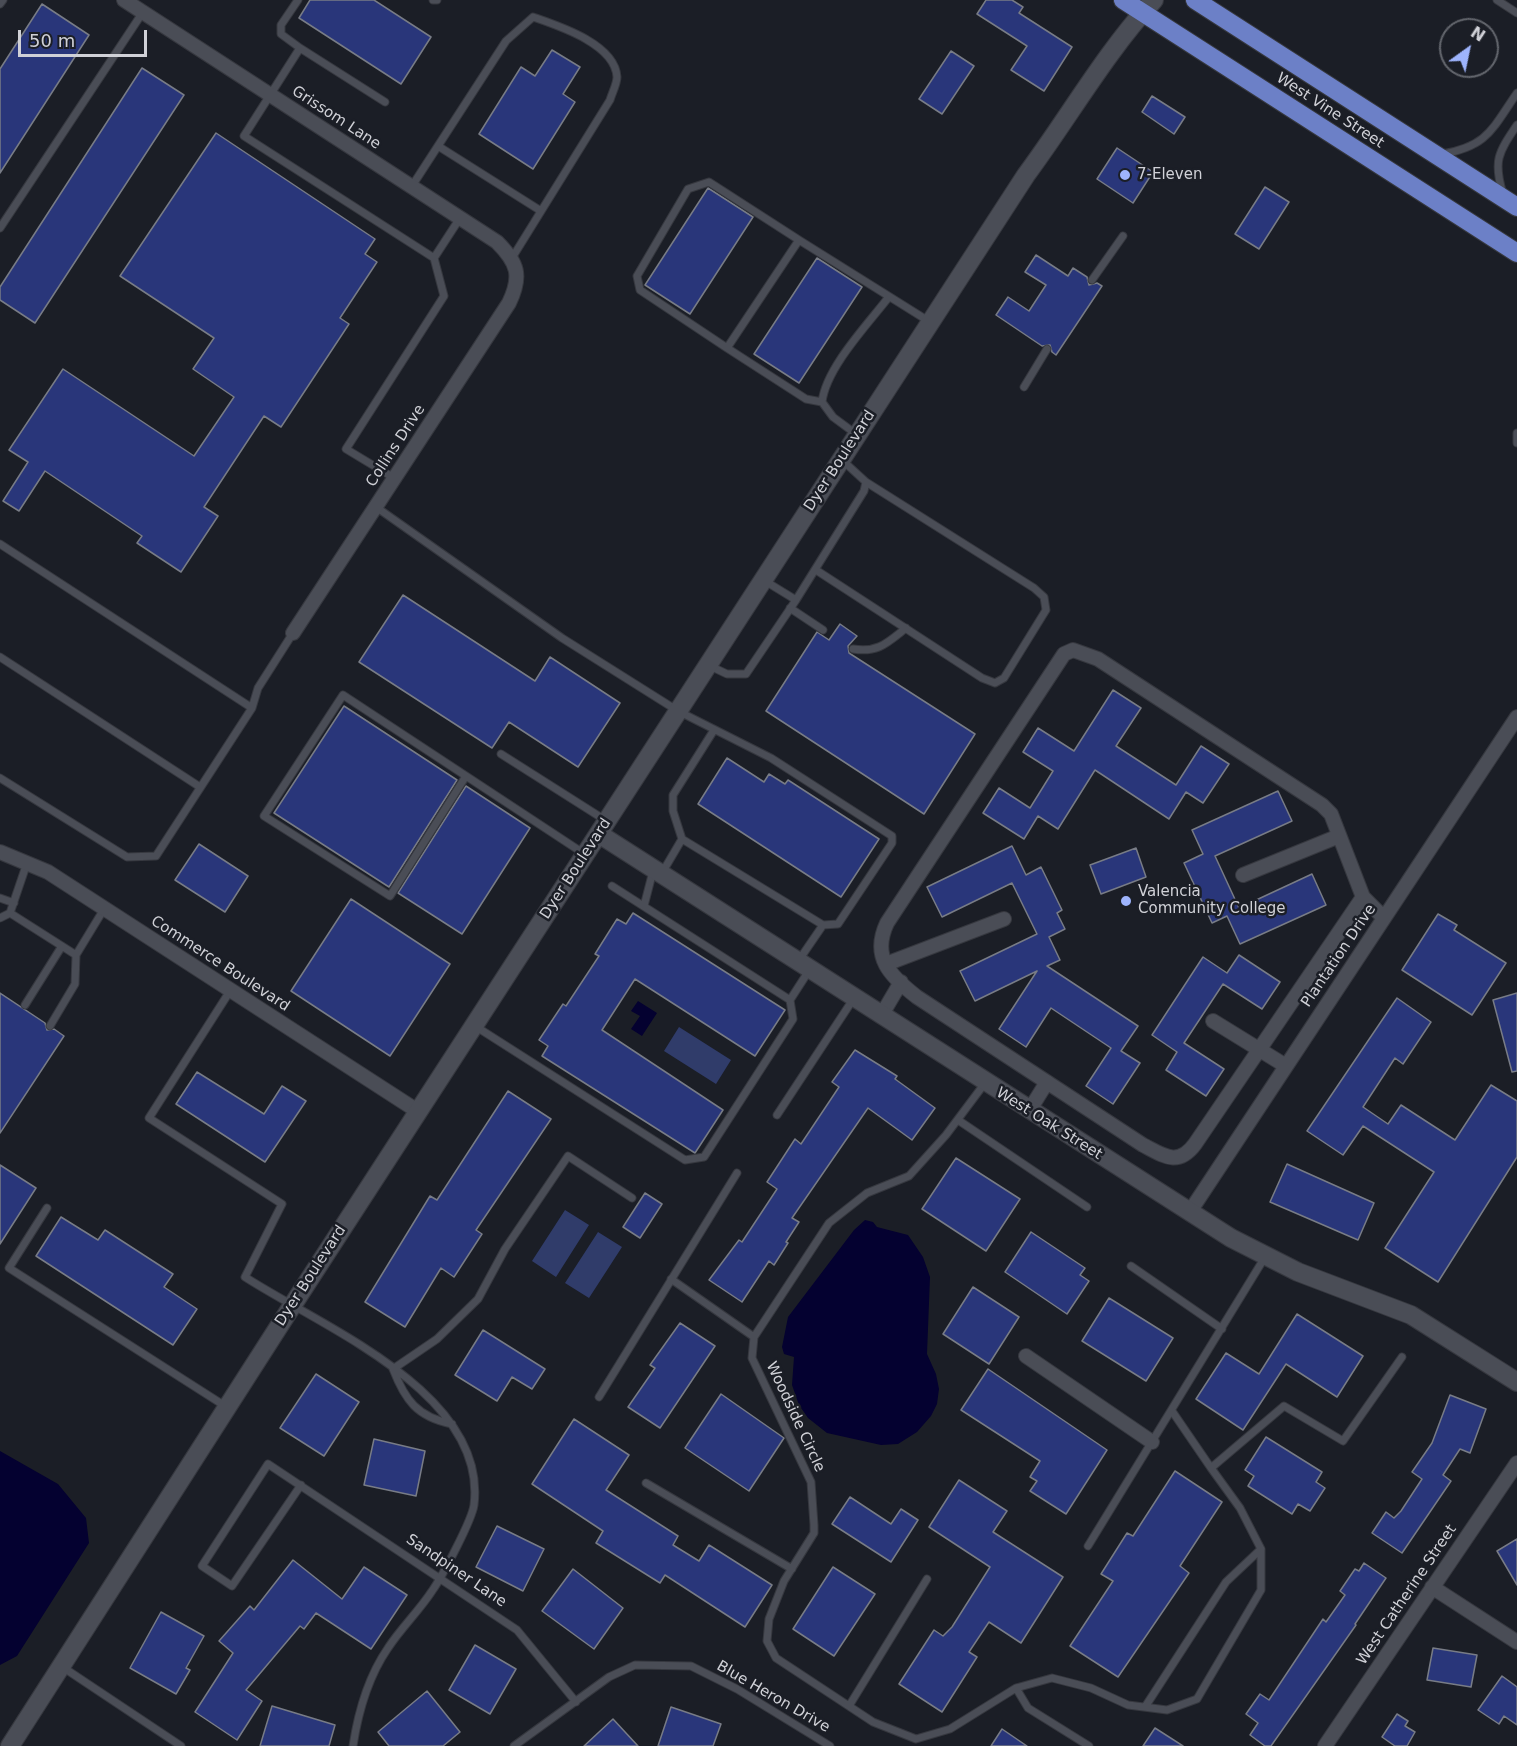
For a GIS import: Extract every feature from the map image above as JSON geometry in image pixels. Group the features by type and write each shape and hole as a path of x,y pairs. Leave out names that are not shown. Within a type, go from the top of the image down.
{"highway":[{"name":"West Vine Street","path":"1123,0 1148,6 1517,253"},
{"name":"West Vine Street","path":"1195,0 1511,203"}],"main road":[{"name":"Dyer Boulevard","path":"10,1746 226,1407 1026,175 1070,115 1125,31 1148,6"},
{"name":"West Oak Street","path":"603,828 658,872 1189,1213 1266,1257 1411,1315 1517,1382"}],"street":[{"name":"Grissom Lane","path":"124,0 497,242 512,258 517,274"},
{"name":"Collins Drive","path":"293,633 509,303 516,289 517,274"},
{"path":"1363,897 1195,1144 1187,1155 1180,1157 1168,1158 1143,1145 917,997 886,964 880,948 887,923 1064,654 1073,650 1098,659 1311,795 1331,814 1363,897 1384,918"},
{"name":"Plantation Drive","path":"1189,1213 1517,717"},
{"path":"1242,875 1339,836"},
{"name":"Commerce Boulevard","path":"0,852 48,872 419,1113"},
{"path":"886,964 1004,919"},
{"path":"881,1016 901,982"},
{"path":"1214,1020 1286,1066"},
{"path":"1029,1111 1047,1082"},
{"path":"1026,1356 1152,1442"},
{"name":"West Catherine Street","path":"1325,1746 1517,1463"},
{"path":"1432,1587 1517,1642"}],"lane":[{"path":"0,4 3,0"},
{"path":"298,0 282,26 281,34 385,102"},
{"path":"1497,0 1517,13"},
{"path":"0,228 143,12"},
{"path":"411,186 506,41 533,17 574,31 613,61 617,78 610,100 512,258"},
{"path":"300,48 244,136 434,258 444,297 346,449 394,479"},
{"path":"1437,155 1462,151 1484,139 1517,93"},
{"path":"1511,203 1497,176 1497,159 1517,125"},
{"path":"438,146 541,212"},
{"path":"822,402 806,399 640,290 637,276 688,189 709,183 930,322"},
{"path":"434,258 460,218"},
{"path":"1092,280 1123,236"},
{"path":"728,348 799,240"},
{"path":"857,435 833,417 822,402 823,392 848,350 888,297"},
{"path":"1024,387 1047,350"},
{"path":"1517,432 1517,443"},
{"path":"816,570 982,678 995,683 1004,678 1046,610 1044,597 866,482 841,459"},
{"path":"708,665 727,674 746,674 816,570 864,491 866,482"},
{"path":"375,507 552,632 678,711 771,758 892,836 892,843 838,924 823,925 682,839 673,811 673,795 714,730"},
{"path":"0,544 252,708"},
{"path":"763,579 796,600"},
{"path":"790,608 823,630"},
{"path":"853,649 868,652 885,645 906,628"},
{"path":"0,778 127,857 156,855 252,708 258,688 293,633"},
{"path":"0,657 200,787"},
{"path":"466,776 390,897 264,816 343,695 585,854"},
{"path":"501,754 603,828"},
{"path":"644,906 658,872 682,839"},
{"path":"0,918 10,913 27,863"},
{"path":"612,886 790,1000"},
{"path":"0,898 14,903"},
{"path":"50,1026 75,984 76,955 104,909"},
{"path":"10,913 76,955"},
{"path":"475,1026 685,1160 704,1157 793,1019 790,1000 823,925"},
{"path":"25,1005 62,946"},
{"path":"230,991 149,1118 282,1204 246,1277 376,1355 444,1411 470,1454 473,1471 474,1507 441,1577 387,1650 358,1712 353,1746"},
{"path":"777,1115 854,998"},
{"path":"671,1279 754,1337 829,1222 867,1193 909,1176 958,1120 984,1083"},
{"path":"958,1120 1087,1207"},
{"path":"393,1369 437,1339 478,1299 505,1250 568,1156 632,1198"},
{"path":"599,1397 737,1173"},
{"path":"48,1208 9,1268 226,1407"},
{"path":"1088,1546 1266,1257"},
{"path":"1131,1266 1222,1329"},
{"name":"Woodside Circle","path":"754,1337 752,1358 811,1482 814,1533 792,1569 769,1618 766,1641 777,1658 873,1722 916,1739 950,1729 1016,1688 1052,1678 1091,1688 1128,1705 1167,1710 1197,1699 1261,1590 1261,1549 1240,1508 1172,1411"},
{"path":"1211,1468 1284,1406 1343,1442 1402,1357"},
{"path":"393,1369 404,1396 436,1421 452,1425"},
{"name":"Sandpiner Lane","path":"301,1485 232,1586 202,1566 268,1464 301,1485 441,1577 517,1630 576,1702"},
{"path":"646,1483 792,1569"},
{"path":"1145,1707 1226,1582 1261,1549"},
{"path":"849,1706 927,1579"},
{"name":"Blue Heron Drive","path":"514,1746 609,1677 634,1665 691,1666 737,1689 830,1746"},
{"path":"61,1666 181,1746"},
{"path":"1016,1688 1028,1708 1089,1746"}],"shaded area":[{"path":"638,1001 657,1013 642,1036 631,1029 640,1016 631,1011"},
{"path":"679,1027 731,1060 716,1084 664,1051"},
{"path":"565,1210 589,1225 556,1277 532,1261"},
{"path":"865,1220 873,1222 877,1227 908,1235 923,1257 930,1277 927,1354 936,1374 939,1389 937,1404 931,1416 917,1432 898,1444 881,1445 827,1433 808,1418 799,1405 792,1385 794,1357 784,1354 782,1347 788,1317 854,1230"},
{"path":"598,1232 622,1247 589,1298 565,1283"},
{"path":"0,1451 58,1484 86,1518 89,1543 17,1656 0,1665"}],"building":[{"path":"310,0 374,0 431,37 401,84 299,18"},
{"path":"986,0 1012,0 1023,7 1019,13 1072,47 1044,91 1011,70 1027,46 977,14"},
{"path":"42,4 89,35 0,173 0,69"},
{"path":"552,50 580,67 563,94 575,102 533,169 479,134 521,67 535,76"},
{"path":"951,51 974,66 942,114 919,99"},
{"path":"142,68 184,95 35,323 0,300 0,287"},
{"name":"7-Eleven","path":"1152,96 1185,117 1174,134 1142,112"},
{"path":"216,133 375,239 365,254 377,262 340,318 349,324 281,427 264,416 204,507 218,516 181,572 137,543 142,536 45,471 19,511 3,501 28,462 9,450 63,369 194,456 234,397 193,369 214,338 120,276"},
{"name":"7-Eleven","path":"1117,148 1153,172 1133,203 1097,179"},
{"path":"1265,187 1289,202 1259,249 1235,234"},
{"path":"708,188 753,217 690,314 645,285"},
{"path":"1036,255 1068,276 1073,268 1087,277 1089,285 1097,283 1102,286 1056,355 1052,352 1050,345 1042,346 996,315 1008,297 1029,311 1046,285 1025,272"},
{"path":"817,258 862,287 799,383 754,354"},
{"path":"403,595 535,681 550,657 620,703 578,767 509,722 492,748 359,662"},
{"path":"840,624 857,636 848,646 849,653 975,734 924,814 766,711 817,632 829,640"},
{"path":"1113,690 1141,708 1116,746 1176,785 1201,746 1229,764 1203,803 1186,792 1169,819 1095,770 1058,829 1038,816 1024,839 983,813 999,788 1030,808 1053,771 1023,752 1038,728 1074,751"},
{"path":"344,706 457,780 389,887 274,813"},
{"path":"727,758 764,782 769,774 785,784 788,780 879,839 841,897 698,804"},
{"path":"466,786 530,828 462,934 398,893"},
{"path":"1278,791 1292,821 1215,856 1239,908 1312,874 1326,905 1240,944 1227,916 1212,923 1184,863 1203,854 1192,830"},
{"path":"199,844 248,876 225,912 175,880"},
{"path":"1012,846 1026,875 1041,867 1062,910 1057,913 1065,929 1049,937 1060,960 1047,966 1138,1026 1121,1051 1140,1063 1113,1104 1086,1086 1111,1048 1051,1008 1026,1047 999,1029 1037,971 975,1001 960,971 1037,934 1012,883 942,917 927,887"},
{"path":"1136,848 1146,877 1101,894 1090,865"},
{"path":"351,899 450,964 390,1056 291,991"},
{"path":"633,913 785,1010 755,1056 635,979 602,1030 723,1110 695,1153 542,1056 548,1046 539,1040 563,1004 566,1006 599,956 595,954 617,919 626,924"},
{"path":"1438,914 1457,925 1454,930 1506,963 1472,1015 1402,970"},
{"path":"1239,955 1280,982 1262,1009 1223,984 1184,1043 1224,1069 1206,1096 1166,1070 1177,1052 1152,1035 1203,957 1227,973"},
{"path":"0,993 45,1023 47,1030 54,1029 64,1036 0,1133"},
{"path":"1517,993 1517,1071 1512,1072 1493,1000"},
{"path":"1397,998 1431,1022 1403,1064 1395,1058 1363,1107 1388,1124 1401,1105 1455,1140 1491,1085 1517,1101 1517,1157 1438,1282 1385,1248 1434,1172 1363,1126 1343,1155 1307,1131"},
{"path":"855,1050 897,1076 895,1079 935,1108 912,1140 868,1108 792,1218 799,1222 774,1265 769,1261 742,1302 709,1280 739,1240 742,1242 777,1189 767,1182 795,1139 801,1144 839,1087 832,1082"},
{"path":"197,1072 264,1114 282,1086 306,1101 265,1162 176,1104"},
{"path":"508,1091 551,1119 476,1230 482,1234 454,1277 441,1268 405,1327 365,1302 430,1196 437,1200"},
{"path":"956,1158 1020,1199 986,1251 922,1209"},
{"path":"1287,1164 1374,1203 1358,1240 1270,1202"},
{"path":"0,1165 36,1188 0,1244"},
{"path":"645,1193 662,1204 640,1238 623,1227"},
{"path":"61,1217 98,1240 105,1230 173,1274 164,1287 197,1309 173,1345 36,1256"},
{"path":"1031,1232 1085,1268 1080,1275 1089,1281 1067,1314 1005,1272"},
{"path":"973,1287 1019,1317 989,1364 943,1334"},
{"path":"1109,1298 1173,1338 1146,1381 1082,1341"},
{"path":"1297,1314 1363,1356 1337,1397 1286,1364 1243,1430 1196,1399 1226,1353 1259,1374"},
{"path":"680,1323 715,1346 660,1428 628,1407 655,1368 650,1365"},
{"path":"483,1330 545,1369 532,1389 512,1377 497,1401 455,1375"},
{"path":"988,1369 1107,1450 1066,1514 1030,1491 1037,1481 1030,1477 1040,1461 961,1410"},
{"path":"316,1374 359,1402 324,1456 280,1428"},
{"path":"721,1394 784,1438 749,1491 685,1448"},
{"path":"1450,1395 1486,1409 1470,1453 1460,1449 1443,1475 1451,1481 1402,1553 1372,1533 1386,1512 1394,1518 1401,1511 1422,1479 1412,1472 1432,1443"},
{"path":"574,1419 629,1455 606,1490 678,1536 673,1545 699,1561 709,1545 772,1585 745,1627 665,1575 660,1583 596,1543 603,1531 532,1484"},
{"path":"1266,1437 1322,1472 1316,1482 1325,1488 1310,1511 1298,1504 1292,1514 1248,1486 1254,1476 1245,1470"},
{"path":"374,1439 425,1451 416,1496 364,1485"},
{"path":"1175,1471 1222,1502 1180,1566 1189,1573 1118,1677 1070,1646 1113,1581 1101,1574 1127,1533 1133,1536"},
{"path":"959,1480 1007,1511 993,1532 1063,1577 1021,1643 989,1622 969,1652 977,1657 942,1712 899,1684 934,1630 943,1636 952,1627 990,1567 929,1527"},
{"path":"850,1497 891,1524 901,1509 918,1520 891,1562 832,1524"},
{"path":"497,1526 544,1549 523,1591 476,1567"},
{"path":"1517,1539 1517,1585 1497,1551"},
{"path":"293,1560 342,1599 364,1567 407,1595 371,1649 316,1613 304,1629 300,1626 246,1690 262,1701 237,1740 195,1712 233,1653 219,1641 250,1606 254,1610"},
{"path":"1364,1563 1386,1578 1271,1746 1265,1746 1250,1735 1258,1723 1246,1714 1260,1694 1269,1700 1323,1619 1326,1622 1345,1595 1340,1591 1355,1569 1359,1571"},
{"path":"833,1567 875,1594 834,1656 793,1629"},
{"path":"573,1569 623,1608 594,1649 542,1611"},
{"path":"161,1612 204,1636 186,1668 190,1670 176,1694 130,1668"},
{"path":"475,1645 516,1669 490,1714 449,1690"},
{"path":"1433,1648 1477,1655 1471,1687 1427,1680"},
{"path":"1502,1676 1517,1687 1517,1725 1504,1716 1499,1724 1478,1710"},
{"path":"427,1691 460,1732 443,1746 389,1746 378,1732"},
{"path":"272,1706 335,1725 329,1746 260,1746"},
{"path":"671,1707 721,1724 713,1746 658,1746"},
{"path":"1397,1714 1408,1721 1405,1726 1415,1732 1407,1746 1395,1746 1382,1737"},
{"path":"613,1719 638,1746 584,1746"},
{"path":"1155,1728 1183,1746 1143,1746"},
{"path":"1002,1729 1027,1746 991,1746"}],"place":[{"name":"7-Eleven","path":"1125,175"},
{"name":"Valencia Community College","path":"1126,901"}]}
